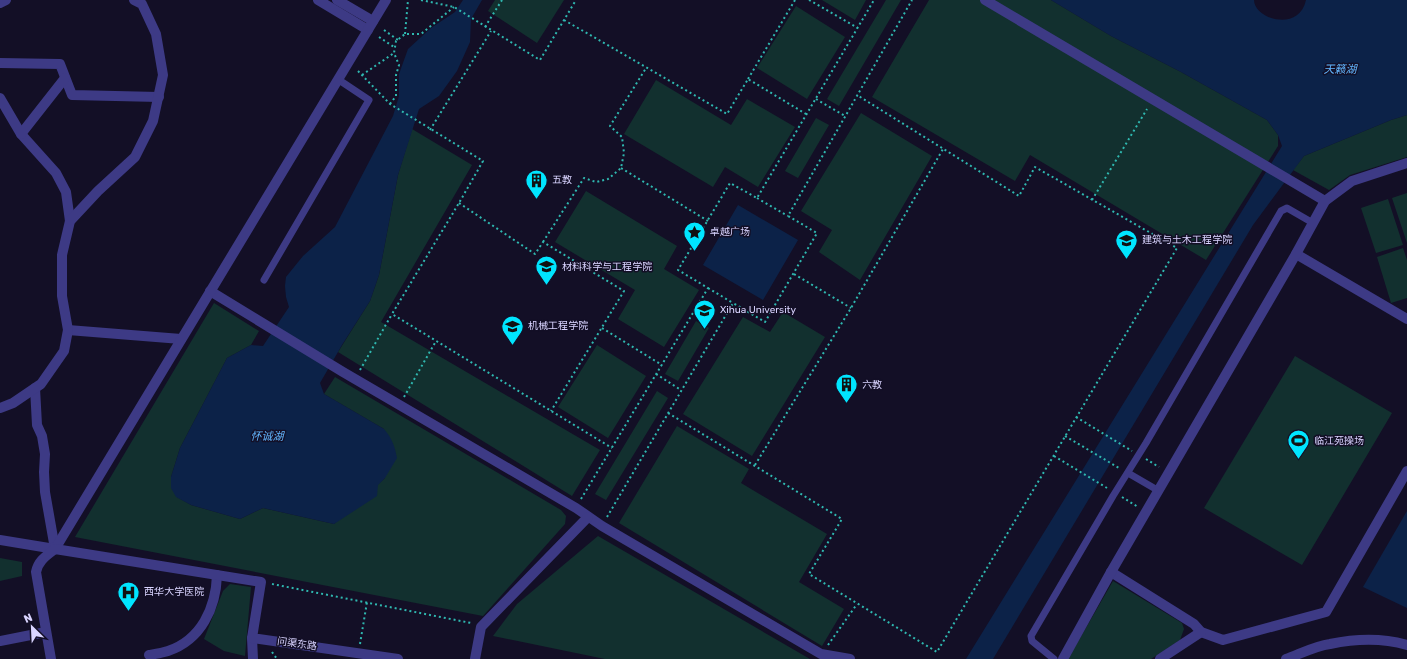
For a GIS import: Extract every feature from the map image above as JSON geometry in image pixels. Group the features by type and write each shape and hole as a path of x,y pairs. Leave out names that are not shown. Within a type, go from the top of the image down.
{"street":[{"path":"0,3 6,0"},
{"path":"318,0 370,25"},
{"path":"337,0 370,25"},
{"path":"51,659 36,572 40,561 55,549 386,0"},
{"path":"986,0 1326,201"},
{"path":"70,221 98,191 135,157 153,121 163,75 156,34 139,1"},
{"path":"0,63 60,64 72,95 159,97"},
{"path":"21,134 65,78"},
{"path":"0,98 21,134 56,173 66,192 70,221 62,255 62,296 68,330 64,351 41,384 13,403 0,408"},
{"path":"1063,659 1111,572 1326,201 1352,181 1407,163"},
{"path":"1296,254 1407,319"},
{"path":"210,291 343,372 821,654 850,659"},
{"path":"68,330 181,339"},
{"path":"34,388 37,425 42,436 45,454 45,492 55,549"},
{"path":"1111,572 1194,624 1201,632 1223,640 1326,612 1407,471"},
{"path":"475,659 481,627 588,517"},
{"path":"0,540 260,582 252,638 253,659"},
{"path":"149,655 169,650 186,642 201,627 207,619 211,609 216,589 216,575"},
{"path":"0,641 46,632"},
{"path":"1160,659 1201,632"},
{"name":"问渠东路","path":"252,638 398,659"},
{"path":"1286,659 1336,643 1364,640 1398,643 1407,646"}],"lane":[{"path":"264,280 369,100 339,80"},
{"path":"1054,659 1032,641 1031,636 1282,210 1287,208 1313,223"},
{"path":"1128,473 1159,491"}],"path":[{"path":"405,34 408,0"},
{"path":"421,0 454,7 540,60 576,0"},
{"path":"485,27 502,0"},
{"path":"564,20 727,114 795,0"},
{"path":"809,0 858,28"},
{"path":"756,198 874,0"},
{"path":"788,216 912,0"},
{"path":"390,104 396,96 396,75 399,66 394,54 394,47 398,40 405,34 421,34 454,7"},
{"path":"384,30 398,40"},
{"path":"430,130 491,31"},
{"path":"379,37 394,47"},
{"path":"362,75 394,54"},
{"path":"459,203 535,254 584,178 596,182 608,179 621,168 624,153 622,137 610,126 647,68"},
{"path":"358,72 390,104 430,130 483,161 359,371"},
{"path":"748,79 806,114"},
{"path":"668,413 842,519 809,574 937,652 1177,248 1035,167 1019,196 857,95"},
{"path":"816,99 845,116"},
{"path":"1092,200 1147,109"},
{"path":"755,465 851,308 943,149"},
{"path":"621,168 708,221"},
{"path":"730,183 756,198 817,233 765,322 678,270 730,183"},
{"path":"543,242 624,291 551,411"},
{"path":"794,274 851,308"},
{"path":"579,503 708,288"},
{"path":"606,518 733,303"},
{"path":"392,314 612,448"},
{"path":"602,328 662,365"},
{"path":"403,398 436,341"},
{"path":"656,374 681,390"},
{"path":"1076,418 1127,448"},
{"path":"1065,436 1116,466"},
{"path":"1054,456 1103,486"},
{"path":"260,582 466,621 481,627"},
{"path":"359,654 367,602"},
{"path":"821,654 857,604"},
{"path":"269,648 277,659"}],"green space":[{"path":"495,0 564,0 537,43 488,11"},
{"path":"822,0 866,0 855,20"},
{"path":"886,0 901,0 839,106 827,99"},
{"path":"929,0 1051,0 1111,36 1181,72 1267,120 1278,135 1278,146 1206,260 1030,155 1015,181 872,97"},
{"path":"796,6 845,37 807,99 757,68"},
{"path":"656,80 731,125 747,99 795,127 758,187 725,167 713,187 624,134"},
{"path":"861,113 932,156 860,280 819,252 832,230 801,211"},
{"path":"1407,115 1407,157 1350,175 1329,190 1293,170 1304,156 1391,120"},
{"path":"816,118 829,125 798,178 785,171"},
{"path":"412,129 472,165 381,322 600,450 572,496 338,352 370,301 379,275 398,175"},
{"path":"586,191 677,246 664,269 699,290 664,347 618,319 635,290 555,242"},
{"path":"1407,193 1407,243 1392,198"},
{"path":"1388,199 1403,245 1376,253 1361,208"},
{"path":"1403,248 1407,260 1407,298 1391,303 1377,257"},
{"path":"214,303 259,331 251,345 227,358 180,448 171,477 177,497 191,505 240,519 263,508 334,524 385,478 384,429 324,394 335,377 561,510 566,516 565,524 483,616 75,537"},
{"path":"783,312 825,337 752,456 683,414 743,317 770,332"},
{"path":"696,321 709,328 678,381 665,374"},
{"path":"597,345 646,376 608,438 558,407"},
{"name":"临江苑操场","path":"1295,356 1392,413 1302,565 1204,508"},
{"path":"657,391 668,398 606,500 595,494"},
{"path":"677,426 749,469 741,483 827,534 799,582 844,609 822,646 619,523"},
{"path":"598,536 810,659 605,659 493,636 517,604"},
{"path":"0,558 22,562 22,576 0,581"},
{"path":"1113,581 1182,623 1184,629 1180,640 1151,659 1068,659"},
{"path":"230,584 251,587 245,656 224,651 204,639 223,591"}],"water":[{"name":"怀诚湖","path":"463,0 482,0 471,19 470,42 457,71 439,96 419,109 398,175 379,275 370,301 320,383 324,394 384,429 391,439 397,458 385,478 378,485 377,496 334,524 263,508 240,519 191,505 176,497 171,488 171,477 180,448 227,358 251,345 263,346 289,307 286,297 286,277 303,256 335,227 393,116 399,96 399,74 408,49 431,28 455,12"},
{"name":"天籁湖","path":"1051,0 1254,0 1256,7 1261,13 1277,20 1286,20 1295,17 1302,10 1306,0 1407,0 1407,115 1391,120 1304,156 1253,225 993,659 966,659 1282,146 1278,135 1267,120 1181,72 1111,36"},
{"path":"738,205 798,240 763,300 703,265"},
{"path":"1407,511 1407,608 1363,587"}],"place":[{"name":"五教","path":"537,200"},
{"name":"卓越广场","path":"694,252"},
{"name":"建筑与土木工程学院","path":"1127,260"},
{"name":"材料科学与工程学院","path":"547,286"},
{"name":"Xihua University","path":"704,330"},
{"name":"机械工程学院","path":"512,346"},
{"name":"六教","path":"847,404"},
{"name":"临江苑操场","path":"1298,460"},
{"name":"西华大学医院","path":"129,612"}]}
